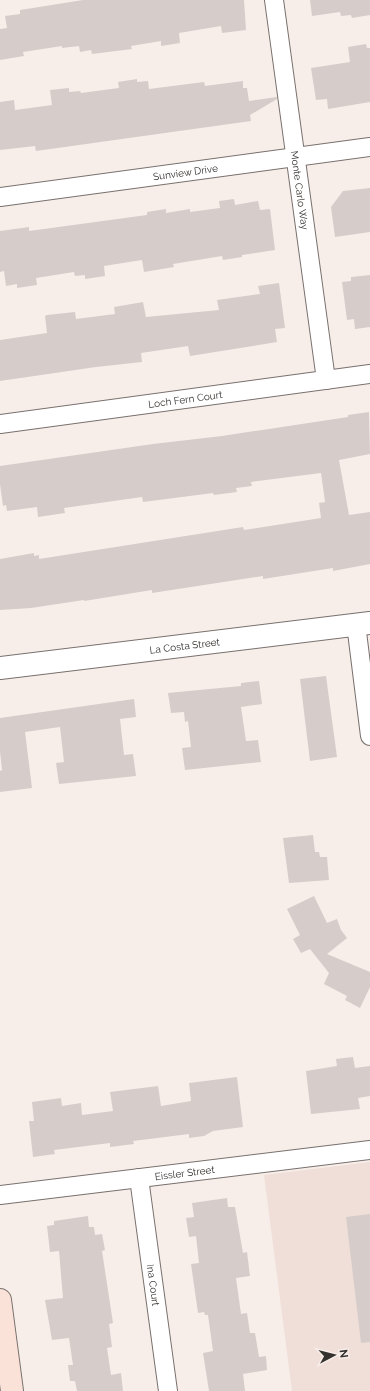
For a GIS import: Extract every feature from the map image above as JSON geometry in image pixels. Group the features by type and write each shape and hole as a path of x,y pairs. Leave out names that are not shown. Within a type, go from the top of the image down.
{"main road":[{"path":"0,1300 12,1391"}],"street":[{"name":"Monte Carlo Way","path":"274,0 326,380"},
{"name":"Sunview Drive","path":"0,197 370,147"},
{"name":"Loch Fern Court","path":"0,424 370,374"},
{"name":"La Costa Street","path":"0,668 363,623"},
{"path":"363,623 370,736"},
{"name":"Eissler Street","path":"0,1195 370,1150"},
{"name":"Ina Court","path":"139,1178 168,1391"}],"shaded area":[{"path":"370,1162 370,1391 292,1391 264,1175"}],"building":[{"path":"83,0 244,0 246,30 222,33 221,26 179,33 180,43 161,46 161,41 131,46 132,49 92,54 91,50 80,52 79,46 62,48 62,46 23,52 24,56 0,60 0,29 7,28 5,16 20,14 20,10"},
{"path":"310,0 370,0 370,15 352,18 351,15 341,16 340,12 312,16"},
{"path":"366,44 367,48 370,48 370,102 328,109 327,99 316,100 311,68 350,62 348,47"},
{"path":"137,79 137,82 148,81 149,89 204,82 205,86 243,81 243,88 247,88 249,101 277,97 277,99 250,115 251,121 36,151 35,146 0,150 0,102 14,100 15,110 52,105 50,90 69,88 69,92 80,91 81,93 119,88 118,82"},
{"path":"370,188 370,232 335,237 331,207 343,191"},
{"path":"234,199 235,205 258,201 260,210 270,209 275,250 242,255 242,257 223,260 222,256 173,264 174,267 144,272 142,260 104,266 105,276 85,279 85,275 75,276 74,272 36,278 37,285 17,288 17,284 6,286 4,271 0,272 0,231 29,227 29,231 147,215 147,212 166,209 166,213 190,209 190,212 220,208 219,201"},
{"path":"370,275 370,327 355,329 354,319 347,320 342,282 351,281 351,277"},
{"path":"279,283 285,328 275,329 277,342 190,356 188,346 141,353 142,362 0,381 0,340 47,333 45,316 47,315 75,312 76,319 115,314 114,307 143,302 146,317 219,310 217,300 260,294 258,286"},
{"path":"369,412 370,454 339,460 349,515 370,512 370,564 333,571 333,568 263,579 263,576 152,593 152,590 31,608 0,610 0,559 34,553 34,556 39,555 39,559 243,527 244,530 321,518 319,503 325,502 321,473 251,482 252,486 236,488 237,492 214,495 213,493 143,502 142,497 64,508 65,513 38,517 37,507 7,511 6,505 3,506 0,484 0,466 153,444 222,436 348,417 348,415"},
{"path":"326,676 337,757 310,761 300,679"},
{"path":"259,681 262,704 241,707 246,741 258,740 261,762 185,770 182,748 191,747 188,721 185,722 184,712 171,713 168,693 241,686 241,683"},
{"path":"134,699 136,717 120,719 124,755 133,754 136,776 59,784 56,763 64,762 60,727 25,732 32,788 0,792 0,771 2,770 0,751 0,718"},
{"path":"313,835 315,852 319,852 320,857 327,857 329,880 289,883 283,838"},
{"path":"314,896 327,923 337,919 341,930 347,938 327,954 370,972 370,987 360,1008 345,1000 347,996 324,984 329,973 310,949 301,953 293,939 300,935 287,909"},
{"path":"353,1057 355,1068 370,1066 370,1096 358,1098 360,1109 311,1114 306,1071 337,1066 336,1059"},
{"path":"237,1077 243,1127 213,1131 204,1136 189,1138 189,1134 133,1141 134,1144 110,1147 110,1143 54,1150 55,1154 33,1157 29,1121 34,1121 32,1102 61,1098 62,1106 81,1103 82,1115 113,1111 110,1092 158,1086 161,1106 191,1101 189,1083"},
{"path":"227,1198 228,1207 235,1207 243,1253 247,1252 250,1276 236,1278 241,1314 247,1313 250,1333 255,1333 259,1357 266,1356 267,1370 243,1374 245,1391 209,1391 203,1353 213,1351 208,1315 205,1315 204,1312 198,1313 191,1264 199,1263 196,1236 189,1237 186,1218 194,1217 192,1203"},
{"path":"370,1214 370,1342 361,1343 346,1217"},
{"path":"88,1216 89,1227 94,1227 95,1235 102,1234 105,1250 102,1251 113,1323 109,1324 112,1347 107,1348 111,1375 121,1373 123,1391 77,1391 75,1381 70,1381 68,1365 73,1365 69,1338 52,1340 45,1300 63,1298 59,1251 50,1252 47,1226 54,1225 54,1221"}]}
